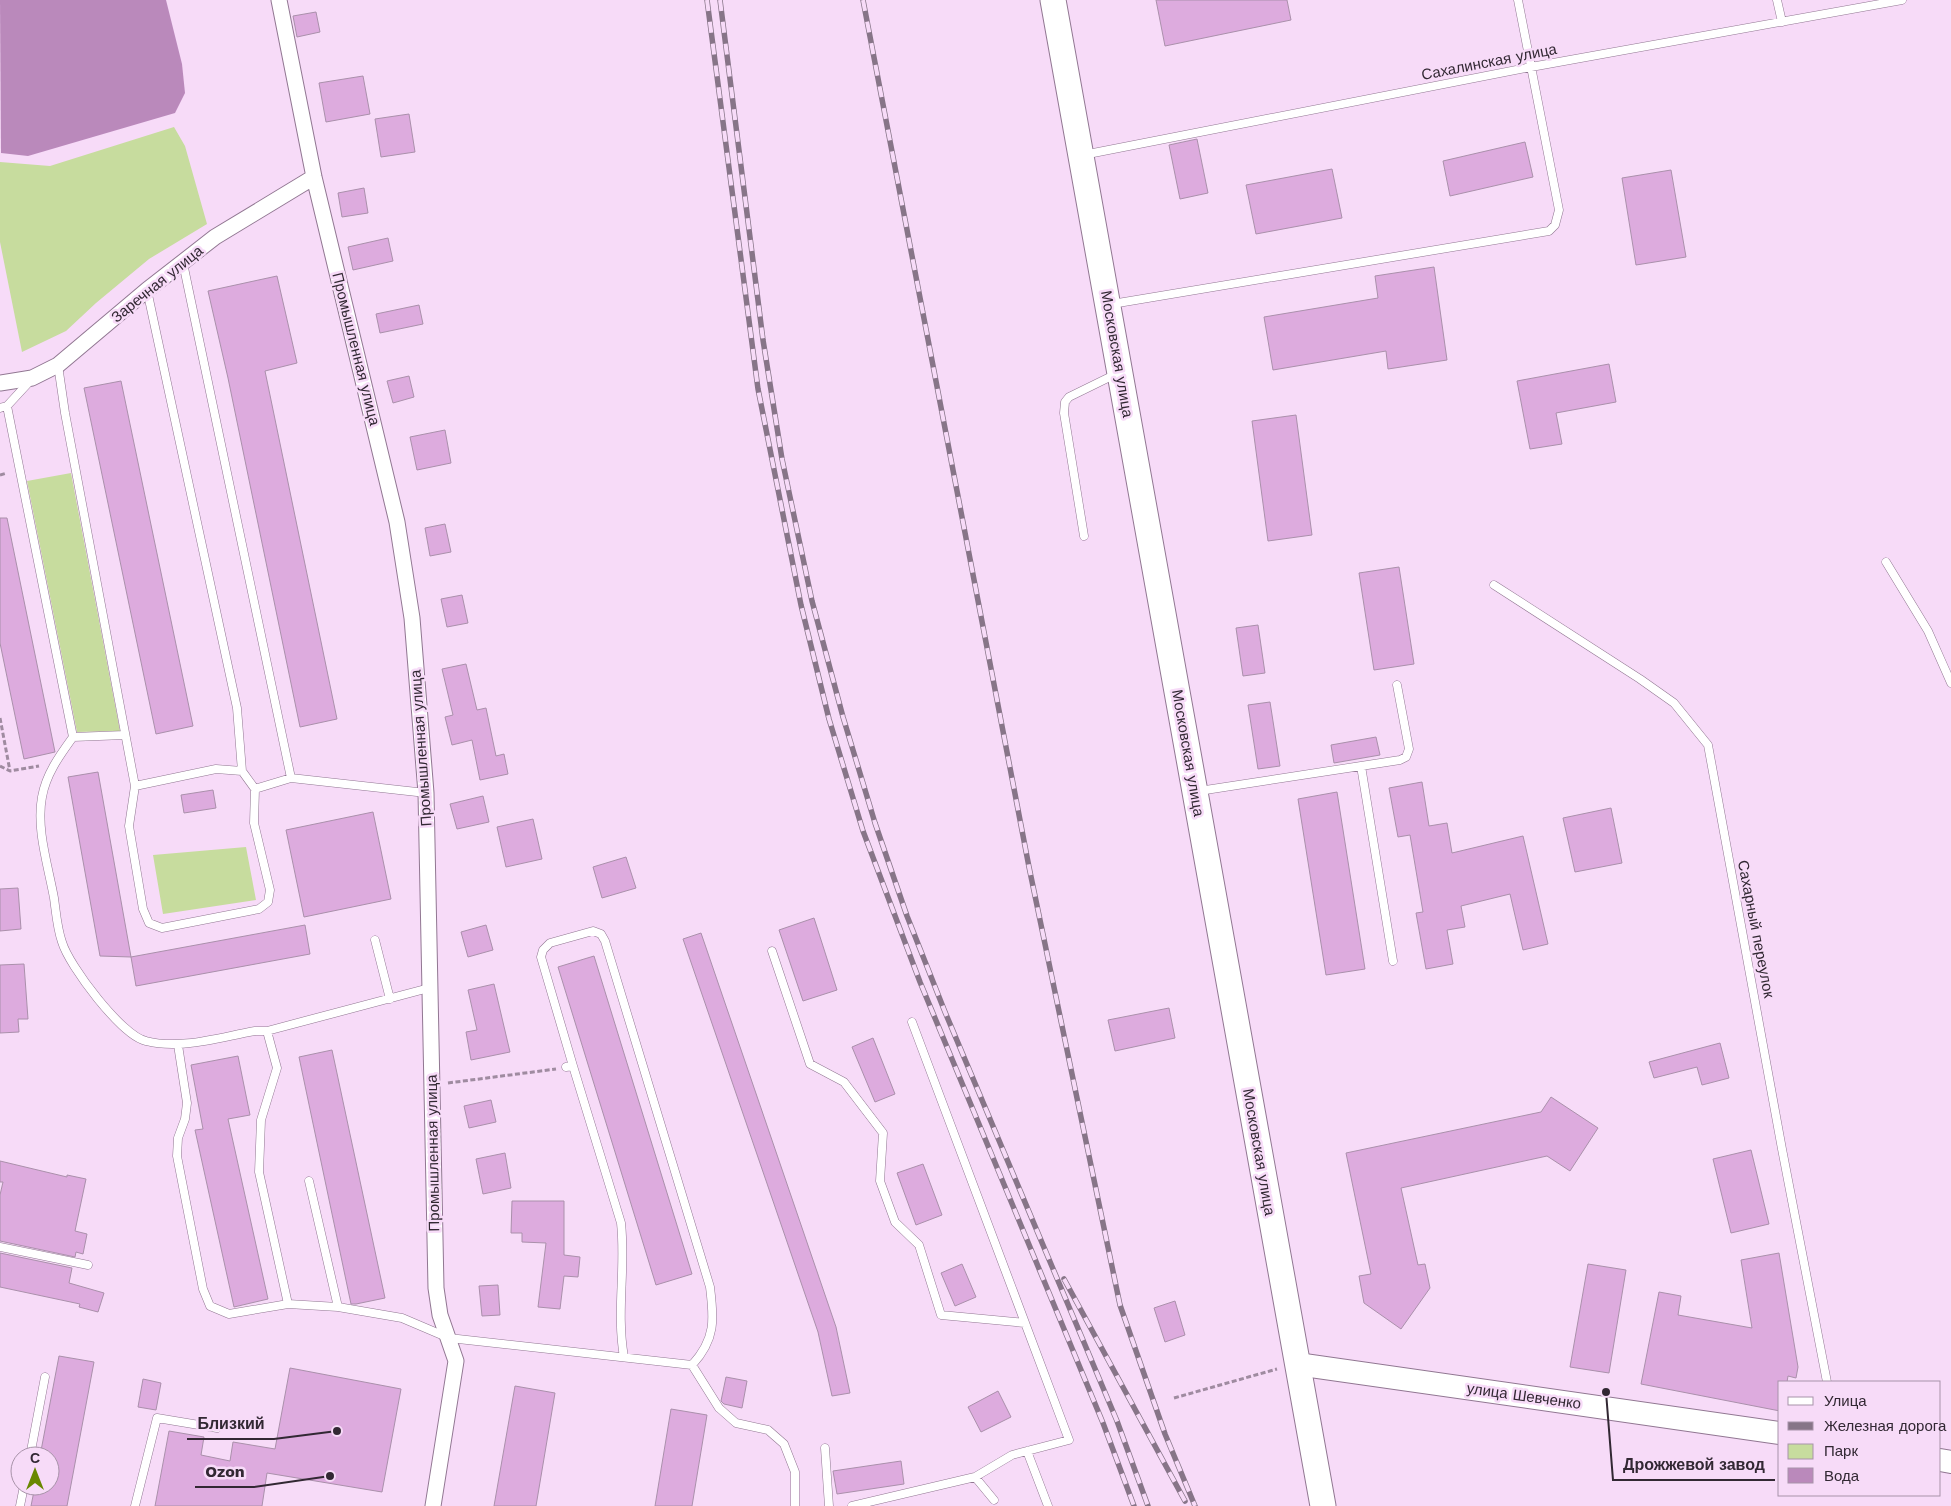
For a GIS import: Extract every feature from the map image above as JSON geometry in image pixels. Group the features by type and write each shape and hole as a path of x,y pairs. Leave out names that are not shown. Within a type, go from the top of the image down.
{"main road":[{"name":"Московская улица","path":"1053,0 1324,1506"},
{"name":"улица Шевченко","path":"1297,1364 1778,1433"}],"street":[{"name":"Промышленная улица","path":"279,0 314,177 397,522 412,618 426,793 436,1288 440,1315 456,1361 433,1506"},
{"name":"Заречная улица","path":"0,383 32,378 58,365 147,290 215,237 314,177"}],"lane":[{"path":"1108,305 1549,231 1555,225 1559,210 1518,0"},
{"path":"1777,0 1782,22"},
{"name":"Сахалинская улица","path":"1081,155 1531,67 1902,0"},
{"path":"183,263 292,778"},
{"path":"58,365 65,413 135,786 129,826 143,909 149,923 162,928 260,909 268,902 270,890 254,823 255,789 242,771 237,708 147,290"},
{"path":"1084,536 1064,414 1065,402 1068,397 1120,372"},
{"path":"32,378 3,407 73,737 47,779 42,796 40,819 62,943 78,974 119,1023 144,1041 178,1045 255,1031 267,1031 429,988"},
{"path":"1886,562 1928,631 1951,683"},
{"name":"Сахарный переулок","path":"1494,586 1632,673 1674,703 1708,744 1782,1149 1827,1381"},
{"path":"1195,791 1400,760 1406,757 1409,749 1397,685"},
{"path":"73,737 125,735"},
{"path":"1362,766 1393,961"},
{"path":"135,786 216,768 242,771"},
{"path":"255,789 292,778 426,793"},
{"path":"624,1357 621,1338 620,1303 622,1223 569,1067 541,957 550,943 593,931 601,934 605,941 710,1287 712,1308 711,1333 704,1352 692,1365"},
{"path":"375,940 390,999"},
{"path":"772,951 810,1064 844,1082 883,1133 880,1181 895,1222 919,1245 941,1315 1025,1323"},
{"path":"852,1506 974,1477 1012,1456 1069,1440 912,1022"},
{"path":"267,1031 277,1068 261,1120 260,1172 288,1304"},
{"path":"178,1045 187,1103 185,1119 178,1138 177,1156 202,1288 210,1306 229,1314 288,1304 338,1308 402,1318 449,1338 692,1365"},
{"path":"309,1181 338,1308"},
{"path":"0,1246 88,1265"},
{"path":"692,1365 719,1408 736,1423 768,1430 784,1444 796,1472 796,1506"},
{"path":"32,1446 45,1377"},
{"path":"135,1506 156,1418 217,1428"},
{"path":"825,1448 829,1506"},
{"path":"1027,1451 1048,1506"},
{"path":"974,1477 994,1500"}],"path":[{"path":"0,475 6,473"},
{"path":"0,718 10,771"},
{"path":"0,766 10,771 56,763"},
{"path":"431,1085 569,1067"},
{"path":"1174,1398 1297,1364"}],"green space":[{"path":"174,127 185,146 207,224 149,259 66,331 22,352 0,242 0,162 50,166"},
{"path":"71,473 120,731 77,732 27,481"},
{"path":"246,847 256,900 163,914 153,855"}],"water":[{"path":"0,0 166,0 182,64 185,93 175,113 28,156 1,153"}],"building":[{"path":"1156,0 1287,0 1291,20 1165,46"},
{"path":"316,12 320,32 297,37 293,16"},
{"path":"363,76 370,114 326,122 319,83"},
{"path":"409,114 415,152 381,157 375,119"},
{"path":"1197,139 1208,193 1180,199 1169,145"},
{"path":"1525,142 1533,177 1450,196 1443,161"},
{"path":"1332,169 1342,218 1256,234 1246,185"},
{"path":"1671,170 1686,257 1636,265 1622,178"},
{"path":"364,188 368,213 342,217 338,193"},
{"path":"388,238 393,261 353,270 348,247"},
{"path":"1434,267 1447,360 1388,369 1386,351 1273,370 1264,317 1378,298 1375,276"},
{"path":"277,276 297,363 265,371 337,719 300,727 228,378 208,291"},
{"path":"419,305 423,324 380,333 376,314"},
{"path":"1609,364 1616,402 1556,413 1562,444 1530,449 1517,381"},
{"path":"409,376 414,397 393,403 387,381"},
{"path":"121,381 193,726 156,734 84,388"},
{"path":"1296,415 1312,535 1268,541 1252,421"},
{"path":"445,430 451,463 417,470 410,437"},
{"path":"0,518 7,518 55,752 24,759 0,643"},
{"path":"445,524 451,552 430,556 425,528"},
{"path":"1399,567 1414,664 1374,670 1359,573"},
{"path":"462,595 468,623 447,627 441,599"},
{"path":"1258,625 1265,673 1243,676 1236,628"},
{"path":"466,664 477,710 486,708 496,756 504,754 508,774 480,780 472,740 452,745 445,717 453,715 442,669"},
{"path":"1270,702 1280,766 1258,769 1248,705"},
{"path":"1376,737 1380,755 1334,763 1331,745"},
{"path":"98,772 131,957 100,956 68,777"},
{"path":"1422,782 1429,826 1447,823 1452,853 1523,836 1548,944 1523,950 1510,894 1461,906 1465,927 1447,930 1453,964 1426,969 1416,913 1423,912 1410,835 1398,837 1389,788"},
{"path":"213,790 216,808 184,813 181,795"},
{"path":"1337,792 1365,969 1326,975 1298,799"},
{"path":"483,796 489,822 457,829 450,804"},
{"path":"1611,808 1622,863 1575,872 1563,818"},
{"path":"373,812 391,899 304,917 286,830"},
{"path":"533,819 542,859 506,867 497,827"},
{"path":"626,857 636,888 602,898 593,867"},
{"path":"18,888 21,929 0,931 0,889"},
{"path":"814,918 837,990 803,1001 779,930"},
{"path":"305,925 310,954 136,986 131,957"},
{"path":"486,925 493,950 468,957 461,932"},
{"path":"701,933 836,1327 850,1393 832,1396 818,1332 683,939"},
{"path":"594,956 692,1274 656,1285 558,967"},
{"path":"24,964 28,1019 18,1019 19,1032 0,1033 0,965"},
{"path":"494,984 510,1052 471,1060 466,1032 477,1030 468,990"},
{"path":"1169,1008 1175,1038 1115,1051 1108,1020"},
{"path":"873,1038 895,1094 875,1102 852,1047"},
{"path":"1720,1043 1729,1078 1702,1085 1697,1067 1654,1078 1649,1062"},
{"path":"332,1050 385,1298 356,1304 351,1304 299,1057"},
{"path":"238,1056 250,1115 228,1119 268,1299 234,1307 195,1130 203,1129 191,1065"},
{"path":"1551,1097 1598,1128 1570,1171 1547,1156 1401,1188 1418,1265 1425,1264 1430,1288 1401,1329 1364,1303 1359,1276 1371,1274 1346,1153 1541,1112"},
{"path":"491,1100 496,1122 469,1128 464,1106"},
{"path":"1751,1150 1769,1224 1731,1233 1713,1159"},
{"path":"505,1153 511,1188 483,1194 476,1159"},
{"path":"0,1161 67,1177 67,1175 86,1179 75,1231 87,1234 83,1254 76,1252 75,1257 0,1241 0,1195 3,1182 0,1182"},
{"path":"923,1164 942,1215 916,1225 897,1173"},
{"path":"512,1201 564,1201 564,1255 580,1257 578,1277 564,1276 560,1309 538,1307 546,1243 522,1242 522,1233 511,1233"},
{"path":"0,1253 72,1268 69,1283 104,1293 98,1312 79,1307 80,1304 0,1287"},
{"path":"1779,1253 1798,1367 1796,1378 1788,1376 1787,1381 1778,1381 1778,1411 1641,1384 1659,1292 1681,1296 1678,1315 1752,1328 1741,1260"},
{"path":"962,1264 976,1297 955,1306 941,1273"},
{"path":"1588,1264 1626,1270 1609,1373 1570,1367"},
{"path":"498,1285 500,1315 482,1316 479,1286"},
{"path":"1175,1301 1185,1335 1165,1342 1154,1308"},
{"path":"59,1356 94,1362 67,1506 31,1506 33,1496 60,1496 60,1446 42,1446"},
{"path":"290,1368 401,1389 382,1492 267,1473 262,1506 155,1506 169,1431 204,1437 201,1455 230,1461 233,1442 275,1449"},
{"path":"726,1377 747,1381 742,1408 724,1404 721,1401"},
{"path":"143,1379 161,1383 156,1410 138,1407"},
{"path":"515,1386 555,1393 536,1506 494,1506"},
{"path":"998,1391 1011,1417 981,1432 968,1407"},
{"path":"671,1409 707,1415 692,1506 655,1506"},
{"path":"901,1461 904,1484 837,1494 833,1471"}],"railway":[{"path":"707,0 758,389 801,605 829,719 863,831 920,982 1103,1423 1134,1506"},
{"path":"720,0 763,340 782,459 812,601 843,717 875,823 907,916 945,1012 1117,1421 1148,1506"},
{"path":"863,0 1029,867 1120,1305 1165,1434 1195,1506"},
{"path":"1064,1279 1185,1501"}],"place":[{"name":"Дрожжевой завод","path":"1606,1392"},
{"name":"Близкий","path":"337,1431"},
{"name":"Ozon","path":"330,1476"}]}
